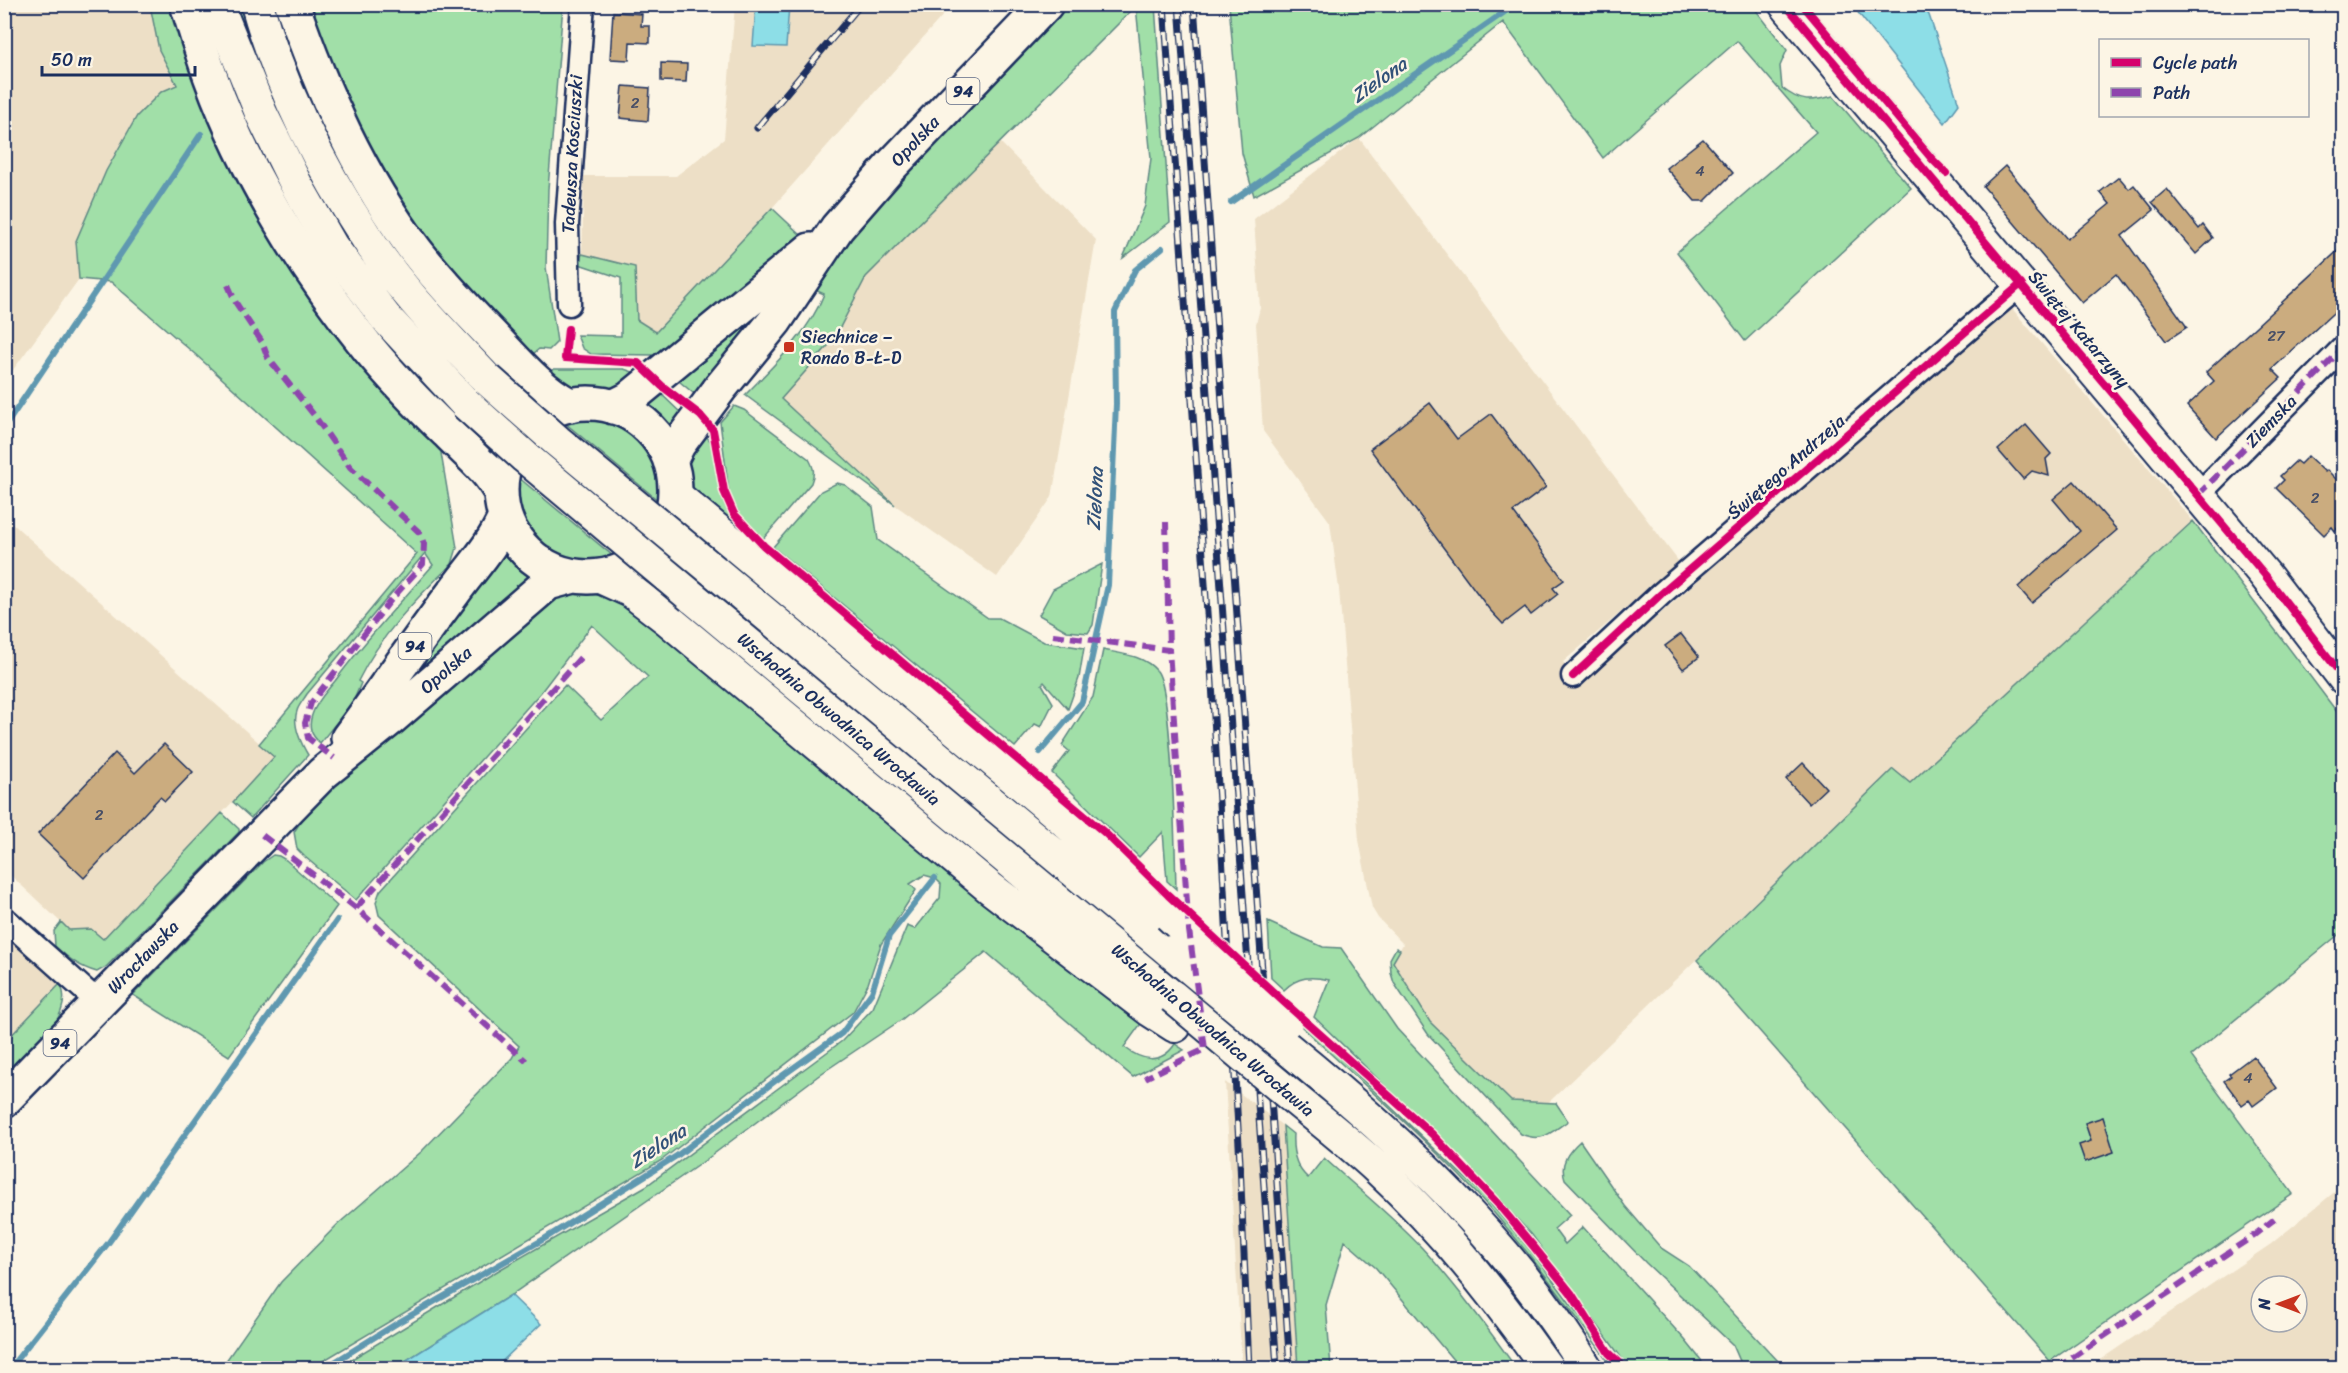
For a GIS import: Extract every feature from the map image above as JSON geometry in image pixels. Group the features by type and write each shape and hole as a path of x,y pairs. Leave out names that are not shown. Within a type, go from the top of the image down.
{"main road":[{"path":"187,4 211,79 230,124 261,186 314,274 370,350 492,476 520,545 544,566 631,591 989,888 1150,1010 1174,1012"},
{"name":"Wschodnia Obwodnica Wrocławia","path":"217,4 261,113 297,186 332,247 385,317 465,403 525,457 692,597 1174,1012 1255,1065 1378,1170 1478,1275 1547,1368"},
{"name":"Wschodnia Obwodnica Wrocławia","path":"257,4 287,89 337,188 369,241 436,325 487,379 557,441 1171,952 1287,1035 1308,1047 1344,1096 1410,1155 1497,1247 1563,1332 1586,1368"},
{"path":"292,4 321,83 349,143 417,253 526,372 555,398 570,405"},
{"name":"Opolska","path":"670,460 678,445 721,387 775,321 837,228 891,166 1046,4"},
{"name":"Świętej Katarzyny","path":"1785,4 2265,575 2343,678"},
{"name":"Opolska","path":"613,407 629,399 837,228"},
{"name":"94","path":"503,505 506,463 519,436 533,422 550,412 570,405 591,403 613,407 637,418 657,437 670,460 675,495 672,514 664,533 652,549 637,562 619,572 587,577"},
{"path":"675,495 1057,814 1169,915 1287,1035"},
{"name":"Opolska","path":"323,773 455,590 480,560 499,531 503,505"},
{"name":"Opolska","path":"281,814 323,773 389,720 548,583 587,577"},
{"name":"Wrocławska","path":"4,1100 281,814"}],"street":[{"name":"Tadeusza Kościuszki","path":"569,304 567,224 583,4"},
{"name":"Świętego Andrzeja","path":"1573,676 1661,594 2021,284"},
{"name":"Ziemska","path":"2198,495 2343,347"},
{"path":"4,918 99,1003"}],"shaded area":[{"path":"5,5 150,5 159,50 177,85 79,279 5,381"},
{"path":"735,5 952,5 772,208 656,332 637,320 635,267 582,254 584,176 676,176 724,139"},
{"path":"1359,138 1679,562 1563,662 1581,684 2009,305 2193,521 1910,783 1893,769 1549,1102 1511,1101 1430,1022 1393,962 1403,944 1378,918 1372,908 1359,840 1339,589 1330,522 1263,431 1256,324 1260,308 1254,219"},
{"path":"999,141 1096,240 1052,497 997,577 895,505 781,399 834,339 866,277"},
{"path":"4,516 275,757 103,939 91,929 69,930 5,870"},
{"path":"5,935 60,984 5,1042"},
{"path":"1225,1082 1283,1126 1298,1368 1242,1368"},
{"path":"2343,1185 2343,1368 2088,1368 2271,1244"}],"green space":[{"path":"150,5 176,5 190,55 446,447 441,453 457,548 452,564 412,604 388,633 358,681 361,683 353,702 320,743 312,734 310,727 316,706 358,651 433,565 425,553 307,694 298,709 296,728 308,755 251,818 233,802 274,757 259,744 417,554 196,355 111,282 79,279 76,241 106,171 137,116 161,92 177,85 159,50"},
{"path":"233,5 244,5 253,36 480,386 473,394 426,347 347,244 284,132"},
{"path":"300,5 563,5 548,189 546,267 557,342 549,350 539,349 528,358 488,320 383,184"},
{"path":"1068,5 1155,5 1170,222 1123,258 1145,206 1151,158 1136,6 866,277 834,339 781,399 895,505 745,395 800,335 824,294 815,290 840,252 892,189"},
{"path":"1229,5 1752,5 1787,50 1780,66 1782,88 1806,100 1833,96 1911,188 1745,341 1677,252 1816,132 1737,41 1603,158 1503,22 1359,138 1254,196 1242,153"},
{"path":"772,208 802,236 658,360 653,355 591,354 582,348 577,335 621,336 621,278 579,264 582,254 635,267 637,320 656,332"},
{"path":"785,280 699,398 673,376"},
{"path":"554,369 624,369 639,374 624,386 595,391 576,387 558,379 550,374"},
{"path":"657,390 684,416 669,432 642,406"},
{"path":"734,406 744,410 809,459 813,468 811,483 763,539 740,515 729,492 720,422"},
{"path":"598,418 627,429 647,447 658,472 660,502 565,423 577,419"},
{"path":"702,432 713,447 716,456 724,503 750,543 694,495 689,477 689,462"},
{"path":"518,477 613,556 593,559 574,558 557,553 543,544 531,531 522,516 518,498"},
{"path":"837,483 845,485 873,507 878,540 988,618 999,618 1044,642 1084,648 1079,678 1068,709 1044,682 1042,684 1053,703 1041,727 1035,724 1015,747 773,547 821,491"},
{"path":"2193,521 2343,720 2343,931 2191,1056 2293,1194 2050,1361 1697,960 1893,769 1910,783"},
{"path":"507,549 534,576 392,698 483,577"},
{"path":"1102,564 1093,625 1088,633 1067,631 1039,615 1053,589"},
{"path":"705,581 1171,969 1171,979 699,588"},
{"path":"559,590 596,590 611,593 1145,1018 1124,1047 1144,1058 1151,1059 1164,1055 1175,1044 1184,1050 1133,1077 986,952 901,1020 822,1073 707,1159 511,1295 394,1368 337,1368 499,1270 646,1186 842,1041 873,1008 907,926 915,929 940,898 941,884 935,878 924,875 910,884 916,890 881,944 868,984 853,1012 662,1160 311,1368 221,1368 281,1282 337,1225 421,1152 512,1058 519,1046 379,915 376,902 380,891 565,685 601,720 648,677 592,625 541,692 356,900 297,849 294,832 320,800 374,747 452,678"},
{"path":"1103,650 1132,656 1145,662 1157,671 1162,685 1170,740 1176,889 1167,881 1163,832 1139,857 1052,773 1069,751 1062,745 1093,697"},
{"path":"222,813 239,829 239,832 106,967 97,972 85,968 55,946 54,931 61,922 69,930 91,929 103,939"},
{"path":"273,855 286,860 337,906 229,1056 133,995 263,862"},
{"path":"1268,922 1323,947 1341,948 1397,1029 1570,1215 1554,1229 1565,1244 1583,1227 1685,1340 1701,1360 1704,1368 1633,1368 1623,1360 1532,1235 1468,1166 1314,1017 1329,980 1305,978 1294,982 1284,990 1271,978"},
{"path":"1396,948 1400,950 1393,962 1430,1022 1511,1101 1556,1103 1568,1121 1541,1137 1521,1134 1428,1034 1394,983 1390,959"},
{"path":"60,984 64,996 62,1009 56,1022 36,1047 5,1077 5,1042"},
{"path":"1304,1024 1482,1194 1535,1256 1618,1368 1613,1368 1540,1268 1480,1197 1421,1137 1302,1027"},
{"path":"1288,1062 1365,1130 1440,1204 1510,1284 1568,1368 1560,1368 1289,1077"},
{"path":"1283,1126 1293,1134 1295,1158 1304,1174 1308,1178 1324,1158 1387,1213 1447,1277 1516,1368 1460,1368 1376,1268 1345,1241 1326,1305 1331,1368 1298,1368"},
{"path":"1580,1141 1625,1206 1661,1248 1689,1266 1779,1362 1778,1368 1743,1368 1733,1345 1646,1263 1565,1179 1564,1163 1569,1153"}],"water":[{"path":"756,5 789,5 786,47 753,46"},
{"path":"1852,5 1922,5 1929,15 1959,104 1945,123"},
{"path":"511,1295 541,1324 495,1368 394,1368"}],"building":[{"path":"613,12 642,14 641,26 650,26 650,43 630,42 629,60 610,59"},
{"path":"661,63 687,64 686,82 661,81"},
{"path":"623,86 650,88 648,121 620,118"},
{"path":"1703,139 1733,173 1705,201 1695,201 1666,168"},
{"path":"2005,166 2067,239 2110,204 2100,192 2119,177 2129,189 2134,185 2154,210 2122,236 2187,327 2166,341 2116,274 2082,303 1983,186"},
{"path":"2167,189 2199,229 2203,225 2213,238 2196,254 2152,202"},
{"path":"2343,246 2343,304 2272,369 2281,378 2216,438 2187,406 2214,381 2206,372"},
{"path":"1430,403 1457,439 1491,414 1546,487 1513,512 1564,580 1553,588 1558,594 1531,615 1525,607 1503,624 1489,609 1370,449"},
{"path":"2026,425 2051,454 2046,459 2049,476 2032,471 2023,479 1998,450"},
{"path":"2308,456 2343,486 2343,522 2335,531 2332,527 2324,535 2276,488 2284,480 2280,476 2296,461 2300,464"},
{"path":"2074,481 2117,530 2032,603 2018,587 2080,531 2053,499"},
{"path":"1681,634 1699,657 1683,669 1665,646"},
{"path":"164,744 193,772 165,801 160,797 84,878 38,834 115,753 135,773"},
{"path":"1803,763 1826,788 1809,804 1786,779"},
{"path":"2253,1056 2277,1088 2253,1106 2249,1100 2242,1105 2224,1081 2231,1076 2229,1074"},
{"path":"2103,1117 2114,1152 2085,1162 2079,1145 2091,1141 2085,1123"}],"waterway":[{"name":"Zielona","path":"1231,202 1516,4"},
{"path":"4,428 201,134"},
{"name":"Zielona","path":"1040,752 1082,702 1108,585 1116,404 1115,312 1135,270 1162,248"},
{"name":"Zielona","path":"325,1368 399,1322 544,1239 678,1155 842,1033 872,992 889,936 935,878"},
{"path":"10,1368 109,1242 337,920"}],"railway":[{"path":"757,128 861,4"},
{"path":"1164,4 1212,683 1240,1162 1249,1368"},
{"path":"1179,4 1277,1368"},
{"path":"1194,4 1290,1368"}],"marked path":[{"path":"228,285 236,303 262,342 268,358 314,415 350,467 420,533 424,544 423,564 390,601 311,703 305,723 308,738 334,758"},
{"path":"2198,495 2344,347"},
{"path":"1166,522 1169,650"},
{"path":"1053,635 1169,650 1189,930 1205,1049 1145,1078"},
{"path":"356,908 582,656"},
{"path":"262,835 356,908 526,1061"},
{"path":"2057,1368 2253,1236 2277,1217"}],"cycle path":[{"path":"1785,4 2265,575 2344,678"},
{"path":"1802,4 1946,173"},
{"path":"1573,676 1661,594 2021,284"},
{"path":"568,329 565,358 638,363 662,386 700,415 713,430 724,491 734,514 764,546 1105,833 1168,895 1285,1003 1432,1134 1497,1203 1534,1247 1571,1293 1609,1353 1625,1368"}],"place":[{"name":"Siechnice – Rondo B-Ł-D","path":"789,347"}]}
